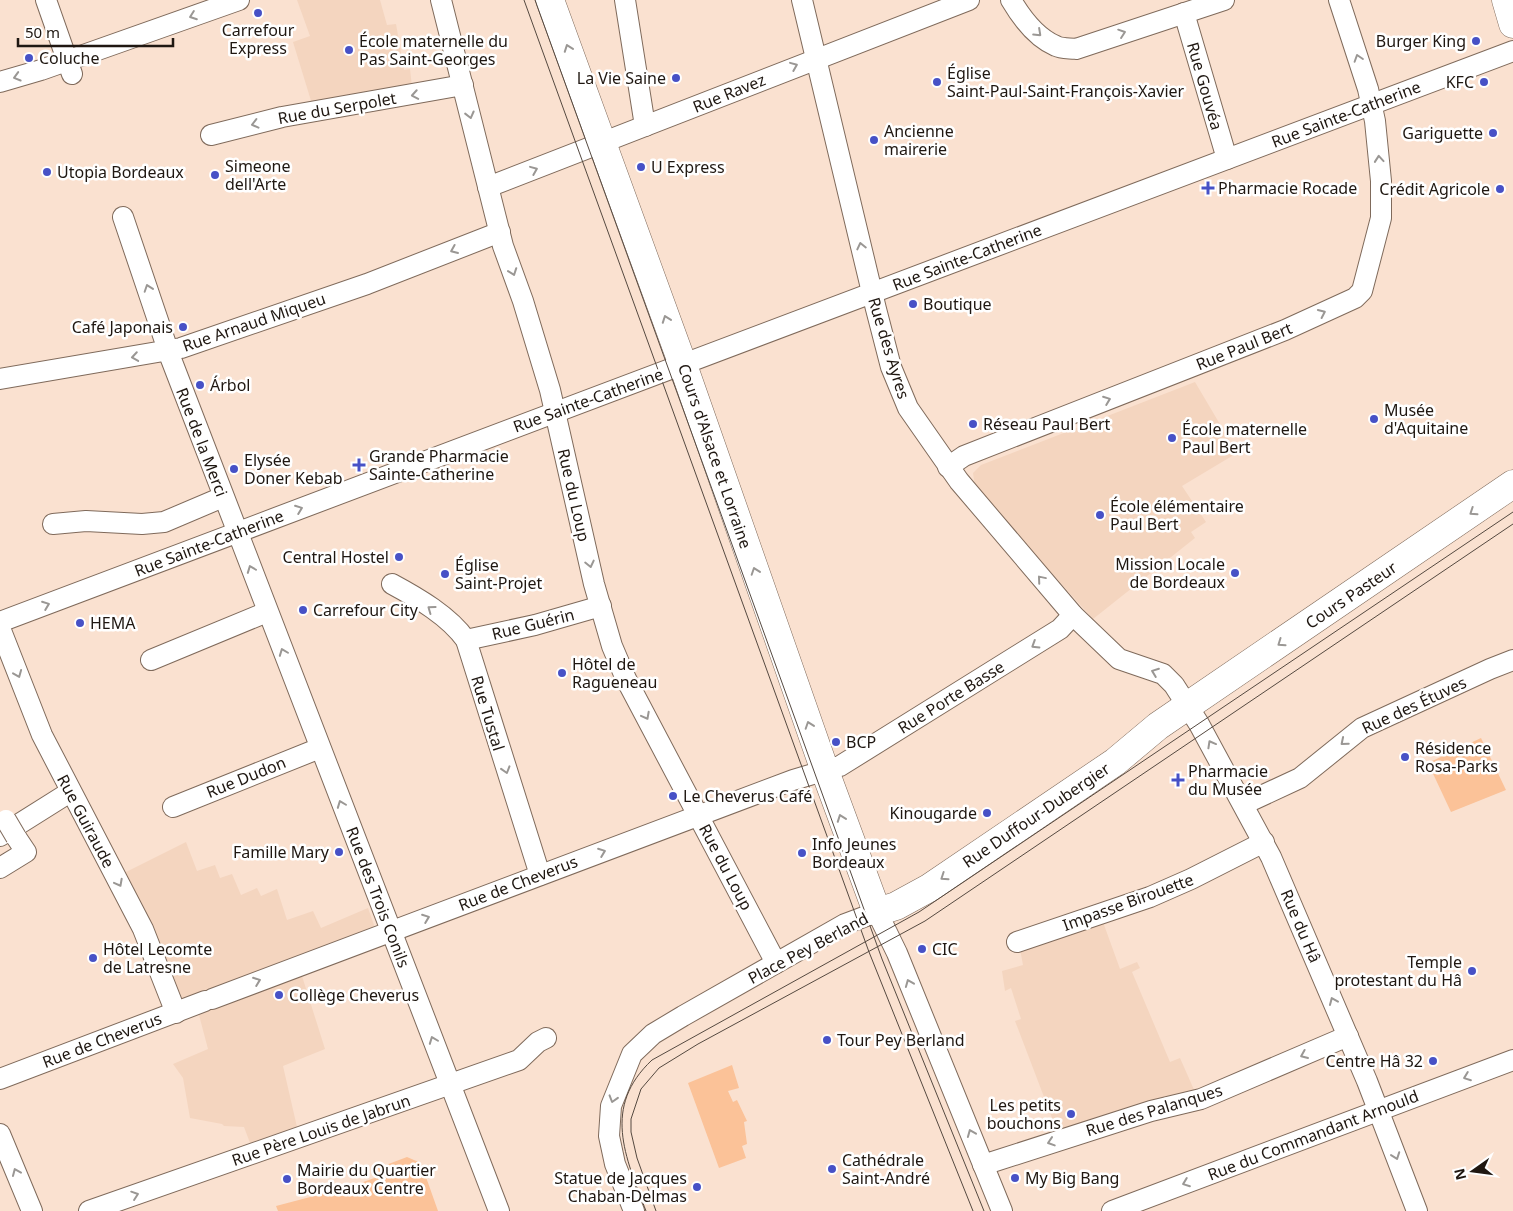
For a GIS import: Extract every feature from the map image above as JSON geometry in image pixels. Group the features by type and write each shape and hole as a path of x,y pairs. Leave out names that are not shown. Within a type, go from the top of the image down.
{"street":[{"path":"46,0 70,67"},
{"path":"0,82 70,67 239,0"},
{"name":"Rue du Loup","path":"441,0 500,232 523,301 555,412 612,646 626,679 776,963"},
{"name":"Cours d'Alsace et Lorraine","path":"550,0 683,364 825,771 877,912"},
{"path":"625,0 645,126"},
{"name":"Rue des Ayres","path":"802,0 872,293 899,388 908,408 948,468 1073,615 1119,659 1163,674 1174,685 1188,706"},
{"name":"Rue Ravez","path":"488,187 969,0"},
{"path":"1011,0 1017,10 1045,39 1057,47 1076,49 1224,0"},
{"name":"Rue Paul Bert","path":"948,468 964,456 1285,330 1355,298 1362,291 1381,218 1381,181 1372,104 1339,0"},
{"path":"1506,0 1513,24"},
{"name":"Rue Gouvéa","path":"1184,13 1227,159"},
{"name":"Rue Sainte-Catherine","path":"0,622 1513,51"},
{"name":"Rue du Serpolet","path":"211,135 282,117 463,85"},
{"name":"Rue de la Merci","path":"123,217 170,350 170,359 267,612"},
{"name":"Rue Arnaud Miqueu","path":"0,379 170,350 367,284 500,232"},
{"name":"Cours Pasteur","path":"1188,706 1513,484"},
{"path":"52,524 86,521 142,524 164,522 224,497"},
{"name":"Rue Tustal","path":"392,584 410,594 458,629 466,640 540,875"},
{"name":"Rue Guérin","path":"466,640 535,625 601,606"},
{"path":"151,660 267,612"},
{"name":"Rue des Trois Conils","path":"267,612 499,1211"},
{"name":"Rue Porte Basse","path":"825,771 840,766 1060,629 1073,615"},
{"name":"Rue Guiraude","path":"0,628 42,735 143,929 176,1012"},
{"name":"Rue des Étuves","path":"1244,804 1300,778 1362,728 1513,660"},
{"name":"Rue du Hâ","path":"1188,706 1210,741 1264,842 1379,1110 1416,1211"},
{"name":"Rue Duffour-Dubergier","path":"877,912 896,906 929,888 1115,762 1188,706"},
{"name":"Rue Dudon","path":"172,807 320,748"},
{"name":"Rue de Cheverus","path":"0,1079 699,815 793,780 825,771"},
{"path":"0,868 26,852 7,831 70,792"},
{"name":"Impasse Birouette","path":"1017,942 1150,896 1191,879 1264,842"},
{"name":"Place Pey Berland","path":"634,1211 615,1164 608,1136 611,1106 632,1054 653,1034 845,924 877,912 897,953 1002,1211"},
{"name":"Rue des Palanques","path":"983,1165 1151,1110 1201,1099 1348,1036"},
{"name":"Rue Père Louis de Jabrun","path":"89,1211 518,1060 538,1042 546,1038"},
{"name":"Rue du Commandant Arnould","path":"1112,1211 1513,1060"},
{"path":"0,1134 32,1211"}],"shaded area":[{"name":"École maternelle du Pas Saint-Georges","path":"297,0 380,0 387,25 396,24 404,70 410,69 412,87 312,104 293,42 310,36"},
{"name":"École élémentaire Paul Bert","path":"1195,382 1237,453 1182,486 1206,522 1191,532 1195,538 1093,619 975,486 973,473 981,465"},
{"path":"1481,738 1506,790 1451,812 1428,763"},
{"name":"Collège Cheverus","path":"186,842 197,871 215,865 220,878 232,874 241,895 257,888 261,896 277,889 287,920 313,911 321,928 368,908 374,925 373,927 209,989 215,1009 302,976 325,1049 283,1066 297,1127 250,1143 244,1127 224,1126 190,1118 183,1078 173,1064 208,1049 199,1015 208,1011 201,992 179,1000 122,874"},
{"path":"1103,922 1120,969 1137,962 1140,968 1132,972 1170,1062 1180,1058 1195,1092 1057,1131 1015,1021 1021,1019 1011,988 1005,991 1002,971 1023,965 1020,949"},
{"path":"732,1065 739,1088 728,1091 733,1102 737,1100 747,1121 744,1122 747,1144 742,1146 746,1158 719,1168 688,1083"},
{"path":"407,1157 421,1163 438,1211 278,1211 276,1206 352,1186 380,1176 378,1168"}],"tram line":[{"path":"524,0 869,952 973,1211"},
{"path":"535,0 882,959 984,1211"},
{"path":"646,1211 631,1171 622,1132 627,1096 637,1078 652,1060 919,912 1513,512"},
{"path":"656,1211 637,1158 631,1132 631,1119 641,1089 659,1068 698,1044 925,921 1513,524"}],"place":[{"name":"Carrefour Express","path":"258,13"},
{"name":"Burger King","path":"1476,41"},
{"name":"École maternelle du Pas Saint-Georges","path":"349,50"},
{"name":"Coluche","path":"29,58"},
{"name":"La Vie Saine","path":"676,78"},
{"name":"Église Saint-Paul-Saint-François-Xavier","path":"937,82"},
{"name":"KFC","path":"1484,82"},
{"name":"Gariguette","path":"1493,133"},
{"name":"Ancienne mairerie","path":"874,140"},
{"name":"U Express","path":"641,167"},
{"name":"Utopia Bordeaux","path":"47,172"},
{"name":"Simeone dell'Arte","path":"215,175"},
{"name":"Pharmacie Rocade","path":"1208,188"},
{"name":"Crédit Agricole","path":"1500,189"},
{"name":"Boutique","path":"913,304"},
{"name":"Café Japonais","path":"183,327"},
{"name":"Árbol","path":"200,385"},
{"name":"Musée d'Aquitaine","path":"1374,419"},
{"name":"Réseau Paul Bert","path":"973,424"},
{"name":"École maternelle Paul Bert","path":"1172,438"},
{"name":"Grande Pharmacie Sainte-Catherine","path":"359,465"},
{"name":"Elysée Doner Kebab","path":"234,469"},
{"name":"École élémentaire Paul Bert","path":"1100,515"},
{"name":"Central Hostel","path":"399,557"},
{"name":"Mission Locale de Bordeaux","path":"1235,573"},
{"name":"Église Saint-Projet","path":"445,574"},
{"name":"Carrefour City","path":"303,610"},
{"name":"HEMA","path":"80,623"},
{"name":"Hôtel de Ragueneau","path":"562,673"},
{"name":"BCP","path":"836,742"},
{"name":"Résidence Rosa-Parks","path":"1405,757"},
{"name":"Pharmacie du Musée","path":"1178,780"},
{"name":"Le Cheverus Café","path":"673,796"},
{"name":"Kinougarde","path":"987,813"},
{"name":"Famille Mary","path":"339,852"},
{"name":"Info Jeunes Bordeaux","path":"802,853"},
{"name":"CIC","path":"922,949"},
{"name":"Hôtel Lecomte de Latresne","path":"93,958"},
{"name":"Temple protestant du Hâ","path":"1472,971"},
{"name":"Collège Cheverus","path":"279,995"},
{"name":"Tour Pey Berland","path":"827,1040"},
{"name":"Centre Hâ 32","path":"1433,1061"},
{"name":"Les petits bouchons","path":"1071,1114"},
{"name":"Cathédrale Saint-André","path":"832,1169"},
{"name":"My Big Bang","path":"1015,1178"},
{"name":"Mairie du Quartier Bordeaux Centre","path":"287,1179"},
{"name":"Statue de Jacques Chaban-Delmas","path":"697,1187"}]}
